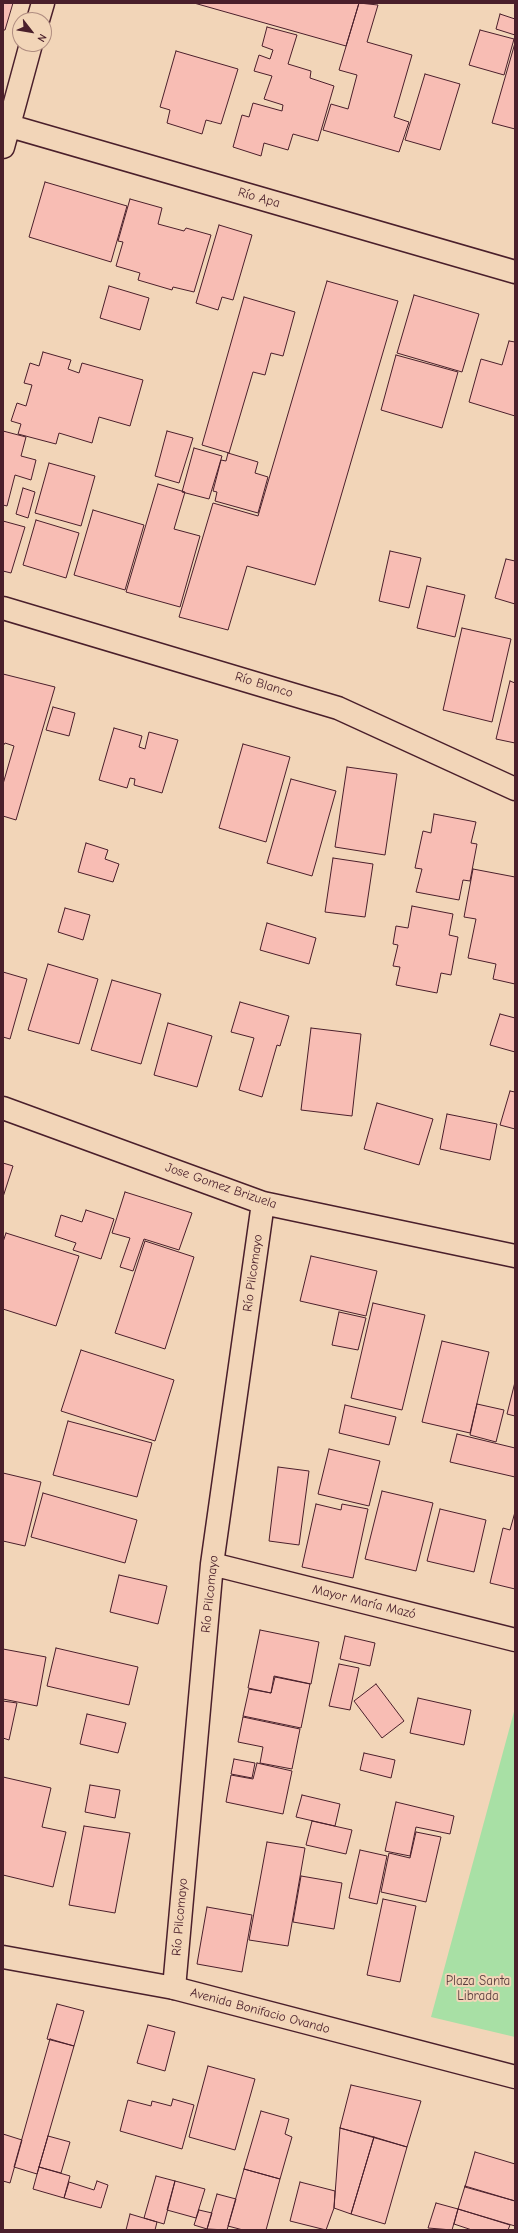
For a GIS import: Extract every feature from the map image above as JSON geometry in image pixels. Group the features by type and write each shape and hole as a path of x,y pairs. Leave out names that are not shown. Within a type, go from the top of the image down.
{"street":[{"path":"3,147 6,125 29,52"},
{"name":"Río Apa","path":"6,125 515,272"},
{"name":"Río Blanco","path":"3,608 338,708 515,789"},
{"name":"Jose Gomez Brizuela","path":"3,1108 263,1203 515,1256"},
{"name":"Río Pilcomayo","path":"174,1988 212,1564 263,1203"},
{"name":"Mayor María Mazó","path":"212,1564 515,1640"},
{"name":"Avenida Bonifacio Ovando","path":"3,1957 174,1988 515,2077"}],"green space":[{"name":"Plaza Santa Librada","path":"515,1708 515,2037 431,2017"}],"building":[{"path":"3,3 13,3 5,30 3,30"},
{"path":"194,3 359,3 346,46"},
{"path":"359,3 378,5 367,42 412,55 394,117 409,122 399,152 323,130 331,104 348,109 357,75 339,70"},
{"path":"500,14 515,19 515,35 496,29"},
{"path":"267,27 297,35 288,64 311,71 310,78 334,86 318,141 293,134 288,150 264,143 261,156 233,147 242,115 249,117 253,103 282,111 283,105 264,99 272,76 254,71 259,55 270,59 273,50 262,46"},
{"path":"480,30 514,39 504,75 469,65"},
{"path":"515,43 515,129 492,123"},
{"path":"176,51 238,69 221,124 206,120 202,134 167,123 170,110 160,107"},
{"path":"425,74 460,84 440,150 405,140"},
{"path":"45,182 127,206 111,262 29,237"},
{"path":"130,199 162,208 158,224 184,231 186,228 211,235 194,292 173,287 172,290 138,280 140,273 116,266 123,242 118,241"},
{"path":"219,225 252,235 233,300 222,297 218,310 196,303"},
{"path":"327,281 398,301 315,585 247,566 228,630 179,617 213,503 258,516"},
{"path":"109,286 149,298 140,330 100,318"},
{"path":"414,295 479,314 462,372 397,353"},
{"path":"244,297 295,312 283,356 271,353 265,375 253,372 229,453 202,445"},
{"path":"509,341 515,342 515,416 469,402 481,359 502,365"},
{"path":"43,352 71,360 68,369 79,373 82,363 143,380 130,426 99,417 92,443 59,433 56,444 18,434 21,424 11,421 17,403 26,406 32,385 24,383 30,363 39,366"},
{"path":"396,355 458,372 442,428 381,410"},
{"path":"3,431 26,437 21,456 36,460 31,480 15,475 7,506 3,505"},
{"path":"167,431 193,438 179,483 155,476"},
{"path":"194,448 222,456 209,499 182,492"},
{"path":"228,453 258,462 255,473 268,477 258,513 215,501 217,492 213,491 221,460 226,461"},
{"path":"49,463 95,476 81,526 35,513"},
{"path":"158,484 185,492 174,529 200,536 180,607 126,592"},
{"path":"23,488 35,492 28,518 16,514"},
{"path":"93,510 144,525 125,590 74,575"},
{"path":"36,520 79,533 66,578 23,565"},
{"path":"3,521 25,527 11,573 3,571"},
{"path":"390,551 421,558 409,608 379,601"},
{"path":"506,559 515,561 515,604 495,598"},
{"path":"427,586 465,595 455,637 417,628"},
{"path":"462,628 511,639 492,722 443,710"},
{"path":"3,674 55,687 16,820 3,816 3,784 14,746 5,743 3,746"},
{"path":"510,681 515,683 515,743 496,739"},
{"path":"53,707 75,713 69,736 46,730"},
{"path":"114,728 142,736 139,747 145,749 149,732 178,740 162,793 134,785 135,779 130,778 127,788 99,780"},
{"path":"243,744 290,757 266,842 219,828"},
{"path":"347,767 397,774 385,855 335,847"},
{"path":"291,779 336,791 312,876 267,863"},
{"path":"434,814 476,822 471,843 477,844 470,881 463,880 459,900 416,892 422,869 415,868 423,831 431,833"},
{"path":"86,843 108,850 105,859 119,864 113,882 78,872"},
{"path":"333,858 373,864 365,917 325,912"},
{"path":"473,869 515,877 515,984 493,979 496,964 468,958 476,919 464,917"},
{"path":"412,906 453,914 449,935 458,937 451,975 441,973 437,993 396,985 400,967 393,966 398,945 393,944 396,926 408,928"},
{"path":"65,908 90,915 83,940 58,932"},
{"path":"267,923 316,938 309,964 260,950"},
{"path":"48,964 98,979 79,1044 28,1030"},
{"path":"3,972 27,979 10,1039 3,1037"},
{"path":"112,980 161,994 141,1064 91,1050"},
{"path":"240,1002 289,1016 280,1046 277,1045 262,1097 239,1090 254,1038 231,1032"},
{"path":"500,1014 515,1018 515,1052 490,1045"},
{"path":"168,1023 212,1036 197,1087 154,1075"},
{"path":"311,1028 361,1034 352,1116 301,1110"},
{"path":"510,1091 515,1092 515,1129 500,1125"},
{"path":"377,1103 433,1119 419,1165 364,1149"},
{"path":"447,1114 497,1124 490,1160 440,1149"},
{"path":"3,1163 13,1166 3,1197"},
{"path":"125,1192 192,1213 179,1250 144,1239 133,1271 120,1267 130,1238 112,1233"},
{"path":"86,1210 114,1219 101,1259 73,1250 76,1243 55,1236 61,1215 82,1222"},
{"path":"6,1233 79,1256 56,1326 3,1309 3,1242"},
{"path":"145,1241 194,1257 165,1349 115,1333"},
{"path":"311,1256 377,1271 366,1316 300,1301"},
{"path":"373,1303 425,1315 402,1410 351,1398"},
{"path":"339,1312 366,1318 358,1350 332,1345"},
{"path":"442,1341 489,1352 470,1433 422,1422"},
{"path":"81,1350 174,1380 155,1441 61,1411"},
{"path":"515,1382 515,1416 507,1414"},
{"path":"477,1404 504,1410 496,1442 470,1435"},
{"path":"345,1405 396,1417 389,1445 339,1433"},
{"path":"68,1421 152,1443 137,1497 53,1475"},
{"path":"457,1434 515,1448 515,1477 450,1462"},
{"path":"329,1449 380,1461 369,1506 318,1494"},
{"path":"278,1467 309,1471 299,1545 269,1541"},
{"path":"3,1473 41,1482 25,1546 3,1541"},
{"path":"382,1491 433,1503 416,1571 365,1559"},
{"path":"43,1493 137,1520 125,1563 31,1537"},
{"path":"316,1504 341,1510 342,1504 368,1509 353,1578 302,1567"},
{"path":"440,1509 486,1520 474,1572 427,1561"},
{"path":"515,1512 515,1589 490,1583 503,1528 510,1530"},
{"path":"119,1575 167,1586 158,1624 110,1612"},
{"path":"260,1630 319,1642 311,1684 274,1676 271,1693 248,1688"},
{"path":"345,1636 375,1643 370,1666 340,1659"},
{"path":"56,1648 138,1667 129,1705 47,1686"},
{"path":"3,1649 46,1657 37,1706 3,1699"},
{"path":"339,1664 359,1668 350,1710 329,1706"},
{"path":"275,1677 310,1684 301,1728 243,1716 249,1689 271,1693"},
{"path":"376,1684 404,1721 382,1738 354,1701"},
{"path":"418,1698 471,1710 464,1745 410,1733"},
{"path":"3,1701 17,1703 9,1740 3,1738"},
{"path":"87,1714 126,1723 118,1753 80,1744"},
{"path":"243,1717 300,1729 292,1769 260,1763 263,1747 238,1742"},
{"path":"364,1753 395,1760 391,1778 360,1770"},
{"path":"234,1759 255,1763 252,1778 231,1774"},
{"path":"257,1763 292,1771 283,1814 226,1802 231,1775 253,1779"},
{"path":"3,1777 51,1788 42,1827 66,1832 53,1887 3,1875"},
{"path":"90,1785 120,1790 115,1818 85,1812"},
{"path":"302,1795 340,1804 335,1826 296,1817"},
{"path":"396,1802 454,1816 450,1834 416,1827 410,1856 385,1851"},
{"path":"312,1821 352,1830 346,1854 306,1845"},
{"path":"84,1826 130,1833 115,1913 69,1905"},
{"path":"416,1832 441,1837 426,1902 381,1892 389,1853 410,1858"},
{"path":"267,1842 305,1848 288,1946 249,1940"},
{"path":"360,1850 387,1856 377,1904 349,1898"},
{"path":"301,1876 342,1883 334,1929 293,1922"},
{"path":"383,1899 416,1906 400,1982 367,1975"},
{"path":"207,1907 252,1915 242,1972 197,1964"},
{"path":"57,2004 84,2011 74,2046 47,2039"},
{"path":"148,2025 175,2032 165,2071 137,2063"},
{"path":"50,2039 74,2046 37,2174 14,2167"},
{"path":"208,2066 255,2079 235,2150 189,2137"},
{"path":"351,2085 421,2101 407,2147 340,2128"},
{"path":"173,2099 194,2105 182,2149 120,2131 128,2100 151,2106 152,2101 171,2106"},
{"path":"261,2111 289,2119 285,2134 292,2137 280,2179 244,2169"},
{"path":"340,2128 374,2137 351,2214 334,2208"},
{"path":"3,2134 22,2140 10,2183 3,2181"},
{"path":"48,2136 70,2142 61,2173 39,2167"},
{"path":"374,2137 407,2147 385,2224 351,2214"},
{"path":"475,2152 515,2164 515,2201 465,2187"},
{"path":"39,2167 70,2176 64,2198 33,2189"},
{"path":"244,2169 280,2179 266,2230 243,2230 228,2226"},
{"path":"156,2176 175,2181 164,2224 144,2218"},
{"path":"97,2181 108,2185 101,2208 64,2198 69,2182 94,2190"},
{"path":"175,2181 205,2189 196,2218 167,2210"},
{"path":"300,2182 335,2191 334,2208 326,2230 290,2221"},
{"path":"465,2186 515,2201 515,2226 458,2209"},
{"path":"217,2194 236,2199 227,2230 207,2229"},
{"path":"436,2203 458,2209 452,2230 428,2228"},
{"path":"458,2209 510,2225 508,2230 472,2230 454,2224"},
{"path":"199,2210 212,2213 207,2229 194,2225"},
{"path":"130,2214 157,2222 155,2230 126,2230"}]}
